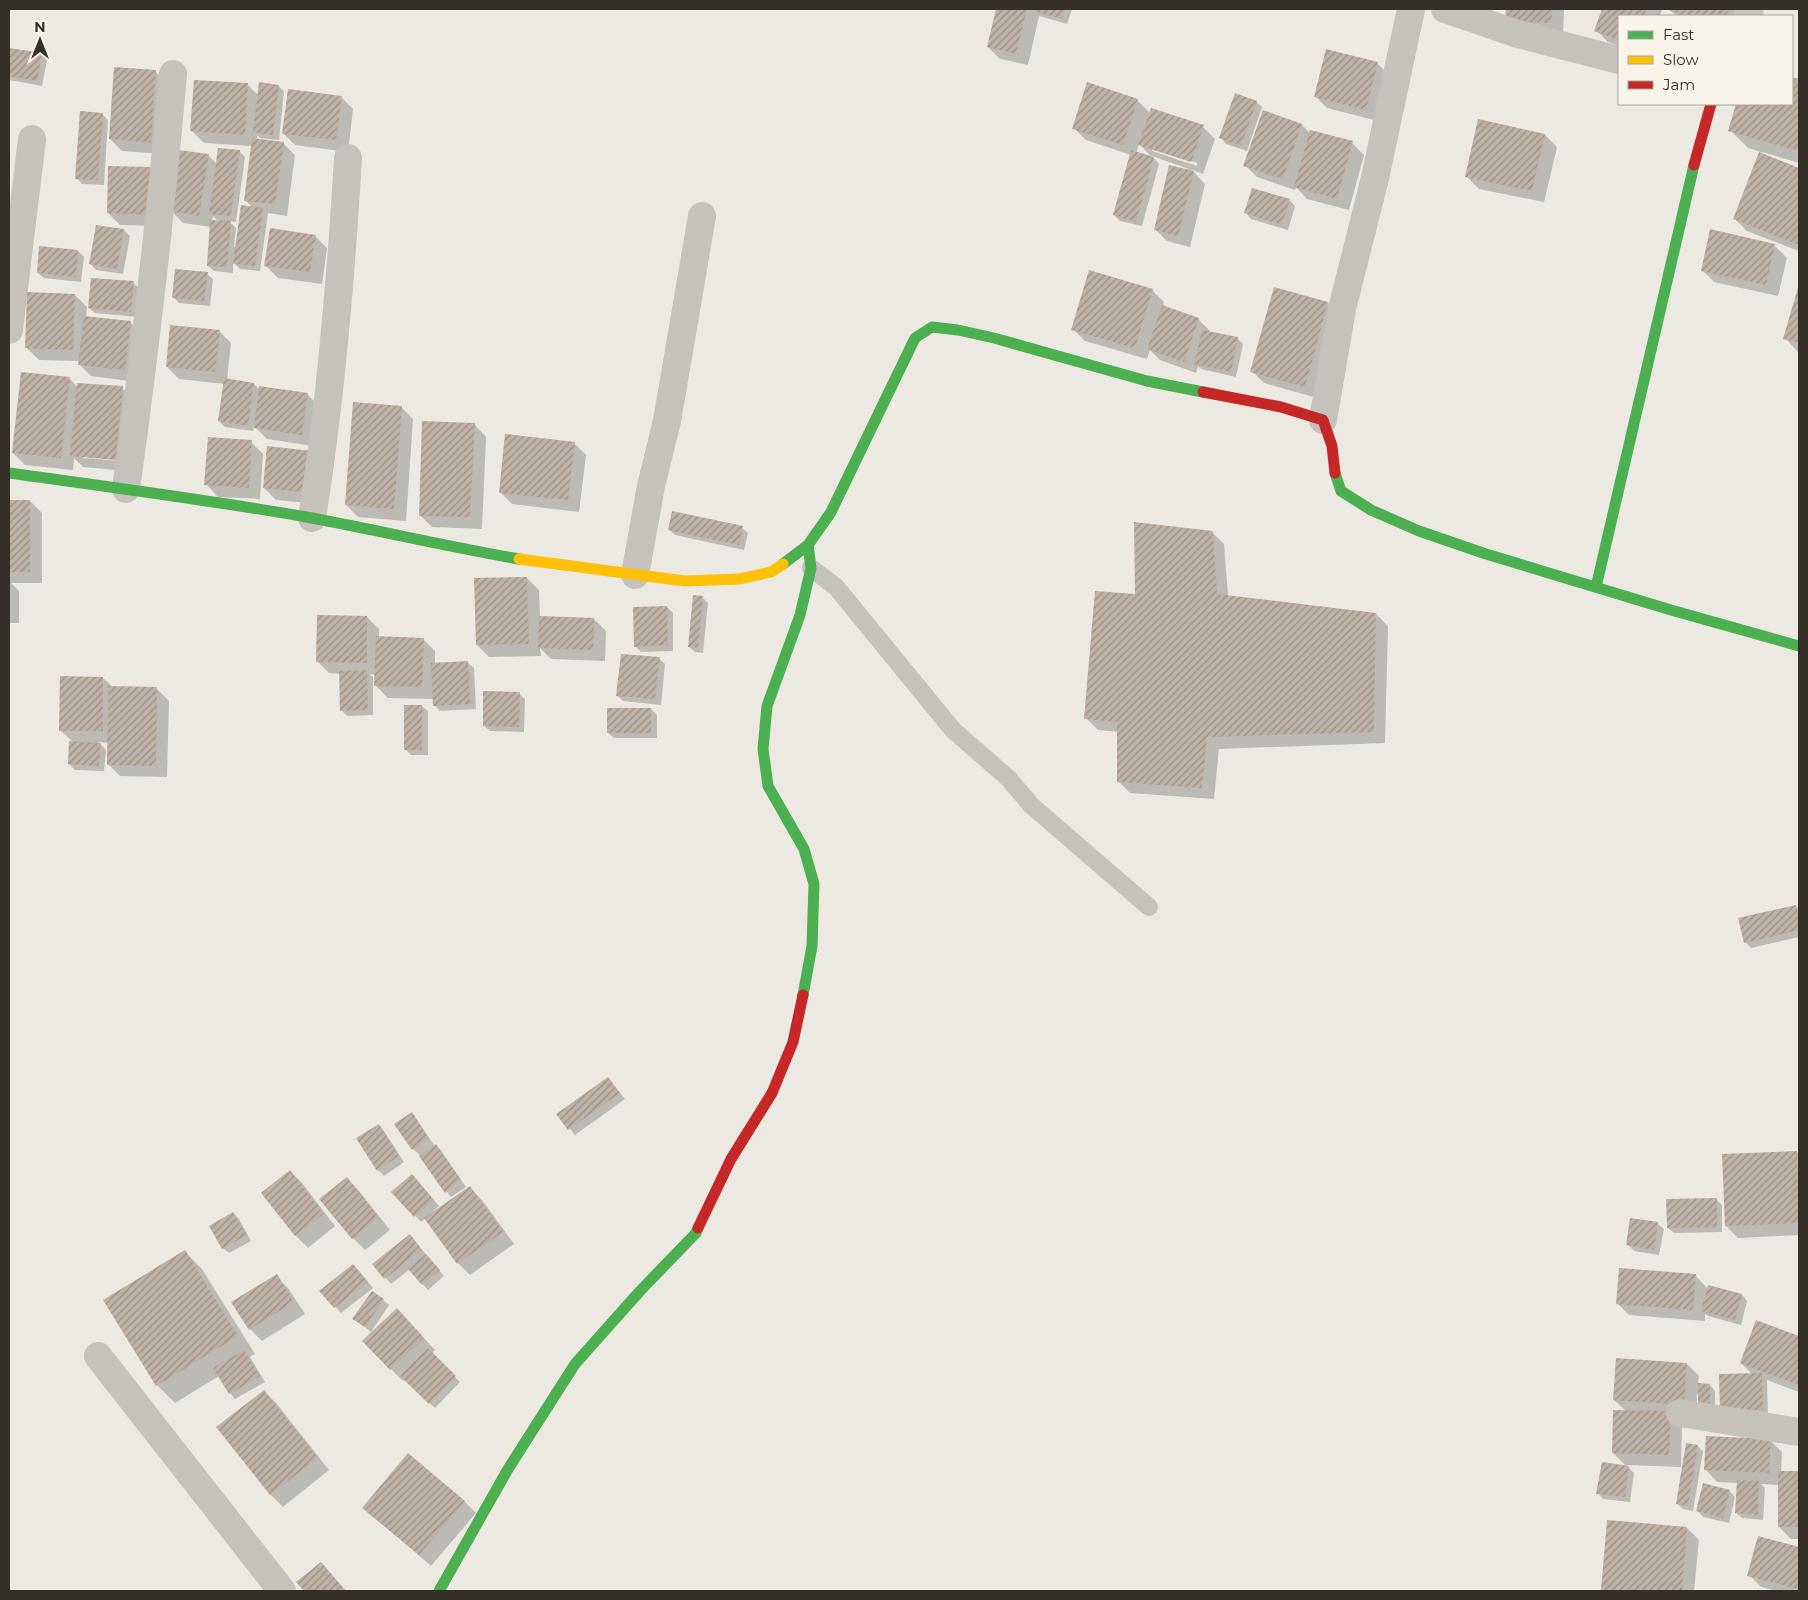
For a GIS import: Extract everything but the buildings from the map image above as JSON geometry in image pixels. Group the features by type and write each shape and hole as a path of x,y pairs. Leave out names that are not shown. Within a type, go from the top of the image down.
{"street":[{"path":"1410,9 1374,178 1342,309 1323,420 1332,446 1334,470 1341,491 1371,510 1419,531 1486,554 1671,610 1799,646"},
{"path":"1445,9 1518,34 1618,60"},
{"path":"126,489 151,292 173,74"},
{"path":"1596,587 1694,165 1711,105"},
{"path":"9,330 32,140"},
{"path":"312,518 321,457 342,264 348,158"},
{"path":"635,575 651,486 667,421 702,216"},
{"path":"9,473 312,518 460,549 685,581 739,578 771,572 808,545 835,504 915,338 932,326 994,338 1147,381 1281,407 1323,420"},
{"path":"439,1591 508,1469 575,1364 640,1291 696,1233 731,1160 772,1093 793,1042 812,946 814,884 804,849 768,786 763,749 767,706 800,615 810,568 808,545"},
{"path":"98,1356 282,1591"},
{"path":"1680,1413 1799,1432"}],"lane":[{"path":"810,568 836,587 953,730 1008,778 1032,806 1149,907"}],"traffic: fast":[{"path":"1596,587 1694,165"},
{"path":"783,564 808,545 831,512 915,338 932,327 958,330 994,338 1147,381 1203,392"},
{"path":"9,473 274,511 519,559"},
{"path":"1335,473 1341,491 1371,510 1419,531 1486,554 1671,610 1799,646"},
{"path":"803,995 812,946 814,884 804,849 768,786 763,749 767,706 800,615 811,568 808,545"},
{"path":"439,1591 508,1469 575,1364 640,1291 696,1233 698,1228"}],"traffic: slow":[{"path":"519,559 685,581 739,579 771,572 783,564"}],"traffic: jam":[{"path":"1694,165 1711,105"},
{"path":"1203,392 1281,407 1323,420 1332,446 1335,473"},
{"path":"698,1228 731,1159 772,1093 793,1042 803,995"}]}
